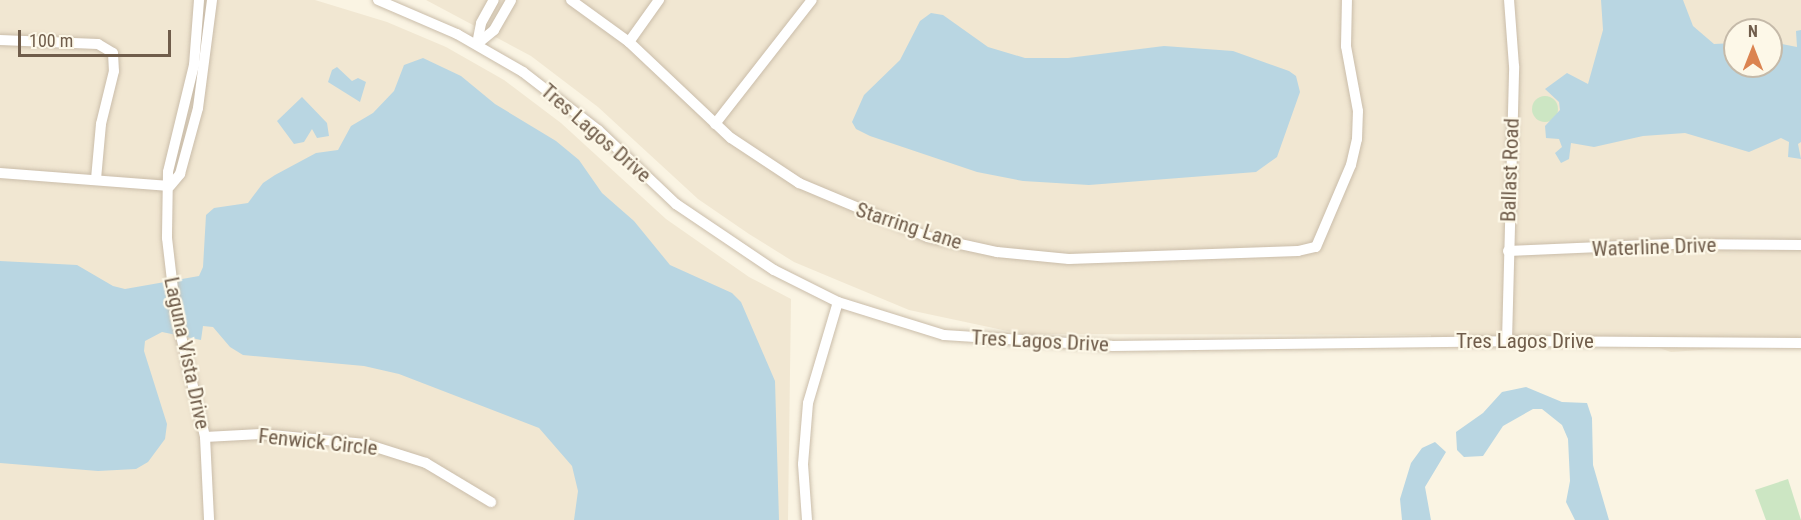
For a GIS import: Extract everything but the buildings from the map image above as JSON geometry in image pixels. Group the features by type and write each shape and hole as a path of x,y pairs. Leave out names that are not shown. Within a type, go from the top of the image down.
{"street":[{"name":"Laguna Vista Drive","path":"199,0 194,65 168,172 170,186 169,268 182,343 205,437 209,520"},
{"name":"Laguna Vista Drive","path":"170,186 180,174 202,90 212,0"},
{"name":"Tres Lagos Drive","path":"378,0 477,44 573,109 701,224 774,270 838,302 944,335 1022,343 1112,346 1507,341 1801,343"},
{"path":"477,44 481,23 494,0"},
{"path":"477,44 494,30 511,0"},
{"name":"Starring Lane","path":"571,0 629,42 715,124 771,167 826,196 928,237 998,252 1069,260 1298,251 1316,247 1351,165 1357,138 1358,111 1346,46 1347,0"},
{"path":"629,42 659,0"},
{"path":"715,124 812,0"},
{"name":"Ballast Road","path":"1507,341 1514,66 1509,0"},
{"path":"0,40 98,44 112,53 114,71 101,124 96,179"},
{"path":"0,173 170,186"},
{"name":"Waterline Drive","path":"1508,251 1670,244 1801,245"},
{"path":"807,520 803,464 808,404 838,302"},
{"name":"Fenwick Circle","path":"205,437 261,434 366,444 426,463 491,502"}],"shaded area":[{"path":"0,0 315,0 387,22 446,47 504,80 561,123 666,219 749,277 791,299 788,520 0,520"},
{"path":"426,0 1801,0 1801,343 1671,352 1642,342 1431,347 1431,335 1021,334 909,310 794,262 698,199 598,107 531,56"}],"green space":[{"path":"1545,96 1554,100 1558,109 1554,118 1545,122 1536,118 1532,109 1536,100"},
{"path":"1788,479 1801,520 1766,520 1755,490"}],"water":[{"path":"1601,0 1683,0 1693,26 1714,44 1723,44 1723,78 1783,78 1783,44 1797,47 1796,31 1801,30 1801,142 1798,144 1801,159 1788,157 1789,142 1781,138 1749,152 1685,133 1643,136 1594,147 1571,143 1569,159 1561,163 1555,153 1562,147 1559,139 1546,138 1545,126 1560,110 1559,102 1545,89 1567,73 1588,84 1603,30"},
{"path":"931,13 943,15 988,47 1025,58 1068,58 1164,46 1233,51 1289,71 1296,76 1300,92 1277,157 1256,172 1089,185 1023,181 977,172 870,136 856,129 852,122 864,95 900,60 920,21"},
{"path":"423,58 461,76 495,104 556,141 579,160 602,193 634,221 670,265 732,293 741,302 775,381 779,520 574,520 578,491 572,466 539,428 399,374 364,366 243,355 230,347 213,327 203,326 201,340 162,332 145,341 144,351 167,424 165,439 148,462 136,469 98,471 0,463 0,261 77,265 113,286 125,289 199,276 203,267 206,215 214,208 248,203 263,183 275,175 316,153 338,150 351,126 373,113 394,91 404,65"},
{"path":"337,67 352,81 358,78 366,82 360,102 328,82 332,70"},
{"path":"302,97 327,123 329,136 317,138 312,129 304,142 294,144 277,121"},
{"path":"1526,387 1562,402 1587,403 1592,418 1593,465 1609,520 1575,520 1566,502 1570,481 1568,439 1562,425 1542,409 1533,409 1503,426 1483,456 1464,457 1457,450 1456,432 1483,413 1502,392"},
{"path":"1435,442 1446,452 1425,487 1431,520 1402,520 1400,499 1411,463 1422,448"}]}
